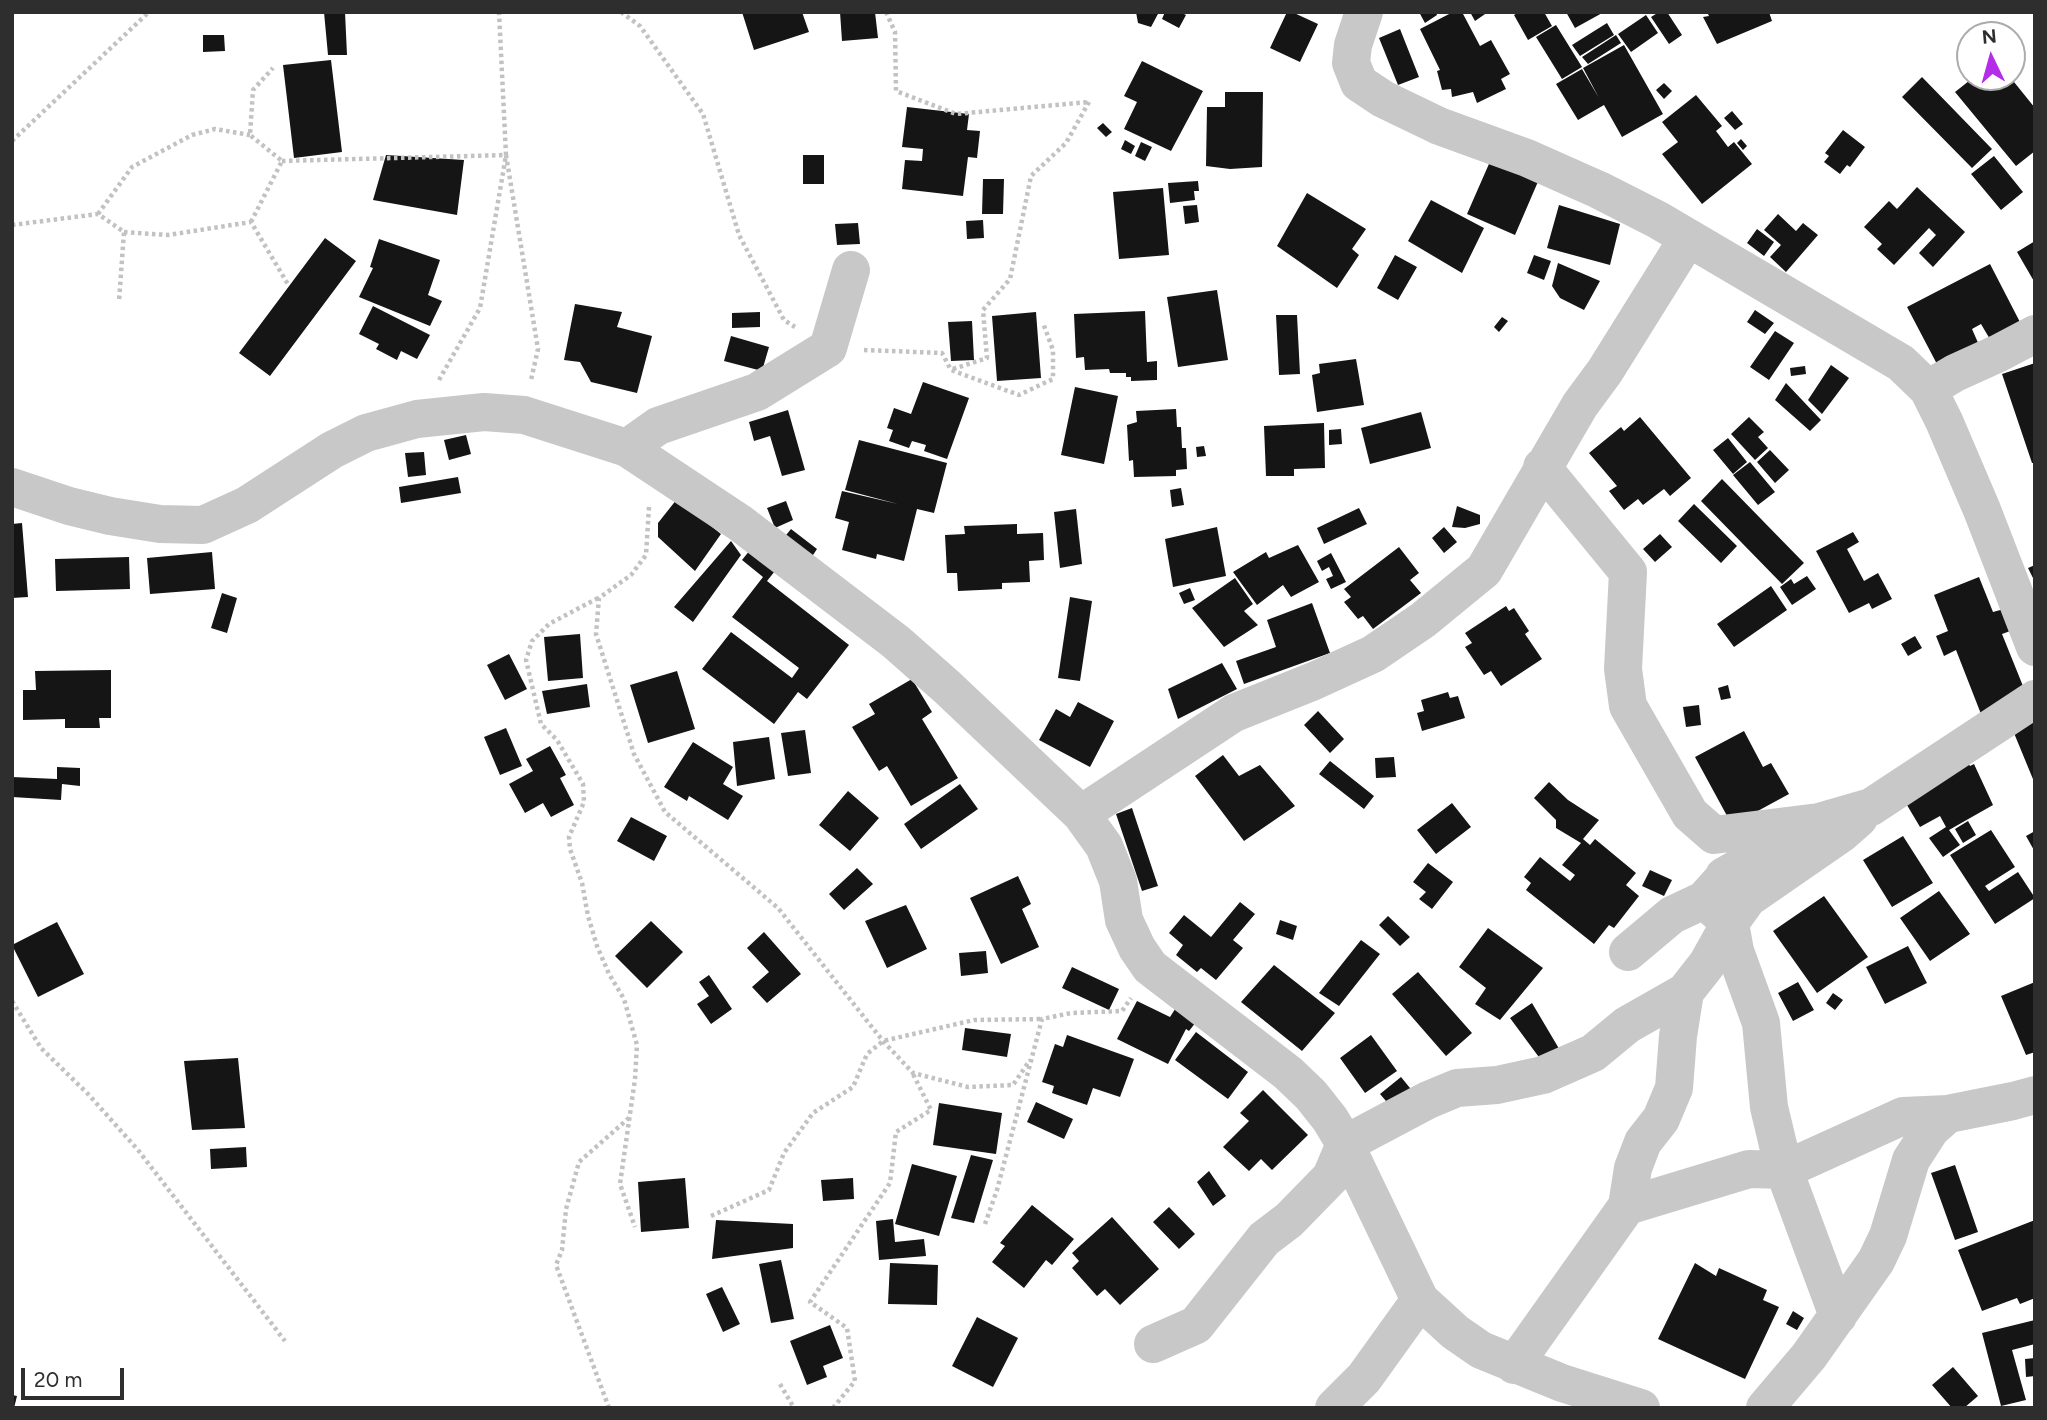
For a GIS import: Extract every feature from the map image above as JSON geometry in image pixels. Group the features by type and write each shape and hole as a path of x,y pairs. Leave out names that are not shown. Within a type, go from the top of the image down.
{"street":[{"path":"1364,12 1353,45 1351,63 1359,83 1383,99 1439,126 1527,158 1599,190 1688,238 1902,363 1928,388 1960,457 2035,647"},
{"path":"1082,814 1234,713 1373,654 1423,620 1483,570 1580,405 1619,350 1688,238"},
{"path":"641,456 658,426 757,392 828,348 851,270"},
{"path":"1928,388 2035,334"},
{"path":"12,487 110,516 160,524 203,525 247,505 332,450 366,433 417,419 484,412 524,415 641,456 770,545 896,642 1082,814 1104,846 1118,881 1124,920 1137,948 1150,967 1289,1073 1311,1095 1345,1144 1420,1300 1455,1332 1481,1350 1514,1365 1641,1408"},
{"path":"1542,467 1628,572 1623,669 1628,706 1690,814 1714,835 1748,833 1819,822 1871,807"},
{"path":"1628,952 1672,915 1726,900 1842,833 1871,807 2035,699"},
{"path":"1819,822 1724,875 1735,951 1761,1023 1769,1107 1784,1170 1838,1316"},
{"path":"1514,1365 1627,1206 1633,1168 1643,1142 1661,1119 1674,1088 1678,1036 1696,978 1726,900"},
{"path":"1153,1344 1196,1325 1264,1239 1289,1220 1331,1177 1345,1144 1458,1087 1497,1085 1543,1075 1592,1053 1627,1025 1696,978"},
{"path":"1627,1206 1749,1169 1784,1170 1903,1116 1948,1114 2035,1095"},
{"path":"1765,1408 1860,1286 1888,1236 1911,1160 1931,1129 1948,1114"},
{"path":"1334,1408 1364,1378 1420,1300"}],"path":[{"path":"12,141 149,12"},
{"path":"499,12 506,155 538,349 524,415"},
{"path":"886,12 895,32 895,91 956,114 1089,102 1066,143 1031,176 1010,279 982,310 987,358 951,370"},
{"path":"250,135 253,90 272,68"},
{"path":"98,214 132,167 192,135 215,129 250,135 282,162 506,155"},
{"path":"417,419 480,308 506,155"},
{"path":"251,222 282,162"},
{"path":"12,225 98,214 124,232 169,235 251,222"},
{"path":"251,222 289,286"},
{"path":"119,301 124,232"},
{"path":"635,1227 620,1184 637,1045 624,999 597,946 582,883 570,849 569,838 584,802 583,784 557,740 541,724 526,660 532,642 549,624 599,598 631,575 646,555 648,514 641,456"},
{"path":"599,598 596,634 611,684 634,754 665,812 778,908 883,1041 913,1073 931,1110 896,1132 890,1183 810,1302 847,1328 855,1381 833,1408"},
{"path":"711,1216 769,1190 784,1153 813,1113 853,1087 867,1054 883,1041 975,1020 1042,1019 1072,1013 1122,1011 1150,967"},
{"path":"12,1001 41,1048 89,1095 138,1150 285,1341"},
{"path":"985,1224 1016,1121 1042,1019"},
{"path":"913,1073 968,1087 1013,1085 1030,1060"},
{"path":"609,1408 556,1265 562,1250 566,1209 579,1162 630,1116"},
{"path":"780,1384 794,1408"}],"building":[{"path":"324,12 345,12 347,55 328,55"},
{"path":"742,12 802,12 809,32 754,50"},
{"path":"840,12 875,12 878,38 842,41"},
{"path":"1136,12 1159,12 1151,27 1138,23"},
{"path":"1165,12 1180,12 1186,15 1179,28 1162,19"},
{"path":"1287,12 1318,24 1300,62 1270,48"},
{"path":"1419,12 1436,12 1437,15 1425,23"},
{"path":"1453,12 1462,12 1480,46 1491,40 1510,74 1501,79 1506,89 1477,103 1473,92 1452,97 1451,89 1442,90 1437,71 1440,70 1420,29"},
{"path":"1470,12 1488,12 1475,21"},
{"path":"1519,12 1544,12 1552,26 1528,40 1514,15"},
{"path":"1566,12 1604,12 1575,28"},
{"path":"1659,12 1667,12 1682,35 1669,44 1651,17"},
{"path":"1707,12 1769,12 1772,21 1717,44 1703,17 1709,16"},
{"path":"1646,15 1658,33 1631,52 1618,34"},
{"path":"1607,23 1614,35 1580,56 1572,45"},
{"path":"1556,25 1582,67 1562,79 1536,37"},
{"path":"1400,29 1419,77 1398,85 1379,38"},
{"path":"203,35 224,35 225,51 203,52"},
{"path":"1616,35 1621,43 1588,64 1582,57"},
{"path":"1624,45 1663,114 1622,137 1604,105 1578,120 1556,84 1582,69 1599,98 1583,68"},
{"path":"331,60 342,152 294,158 283,65"},
{"path":"1142,61 1203,91 1171,151 1124,129 1137,102 1124,96"},
{"path":"1922,77 1992,149 1972,168 1902,97"},
{"path":"1664,83 1672,91 1664,99 1656,90"},
{"path":"2021,91 2035,108 2035,151 2016,166 1955,92"},
{"path":"1225,92 1263,92 1262,167 1230,169 1206,166 1207,107 1225,107"},
{"path":"1696,95 1722,126 1716,131 1728,147 1734,142 1752,164 1702,204 1662,154 1678,142 1662,122"},
{"path":"907,107 969,114 967,130 980,131 977,158 968,157 963,196 902,189 905,160 922,161 923,149 902,147"},
{"path":"1732,111 1743,124 1735,130 1724,118"},
{"path":"1103,123 1112,132 1106,137 1097,128"},
{"path":"1843,130 1865,147 1850,167 1847,165 1840,174 1824,162 1829,156 1825,153"},
{"path":"1741,139 1747,146 1743,150 1737,143"},
{"path":"1125,140 1135,146 1131,154 1121,149"},
{"path":"1141,142 1152,147 1145,161 1135,156"},
{"path":"386,155 464,160 457,215 373,200"},
{"path":"803,155 824,155 824,184 803,184"},
{"path":"1994,156 2023,192 2001,210 1971,174"},
{"path":"1492,157 1540,177 1515,235 1467,214"},
{"path":"983,179 1004,179 1003,214 982,214"},
{"path":"1198,181 1199,191 1194,191 1195,200 1170,203 1168,183"},
{"path":"1917,187 1965,232 1933,267 1919,253 1936,235 1929,228 1894,265 1877,249 1882,244 1864,227 1889,201 1897,209"},
{"path":"1163,188 1169,255 1119,259 1113,192"},
{"path":"1307,193 1366,229 1352,249 1359,255 1337,288 1277,246"},
{"path":"1431,200 1484,228 1462,273 1408,241"},
{"path":"1197,205 1199,222 1185,224 1183,206"},
{"path":"1559,205 1620,224 1610,265 1547,248"},
{"path":"1778,214 1796,231 1803,223 1818,235 1786,272 1770,257 1781,245 1764,230"},
{"path":"983,220 984,238 967,239 966,221"},
{"path":"858,223 860,244 837,245 835,224"},
{"path":"1757,229 1774,242 1764,256 1747,243"},
{"path":"325,238 356,261 270,376 239,353"},
{"path":"379,239 440,260 428,295 442,301 430,326 359,297 373,268 370,267"},
{"path":"2035,241 2035,283 2017,252"},
{"path":"1395,255 1417,267 1398,300 1377,288"},
{"path":"1534,255 1551,261 1544,280 1527,273"},
{"path":"1558,263 1600,281 1584,310 1560,298 1552,286"},
{"path":"1990,264 2022,326 1991,341 1981,324 1972,329 1979,345 1938,366 1907,307"},
{"path":"1217,290 1228,360 1178,367 1167,297"},
{"path":"575,304 622,312 617,327 652,336 637,393 591,382 580,362 564,360"},
{"path":"373,306 430,335 417,359 401,351 397,360 376,349 379,344 359,334"},
{"path":"1755,310 1774,323 1765,334 1747,322"},
{"path":"1145,311 1147,362 1157,361 1157,380 1131,381 1131,377 1126,377 1126,373 1110,373 1109,369 1085,370 1084,357 1076,358 1074,314"},
{"path":"760,312 760,327 732,328 732,313"},
{"path":"1036,312 1041,378 997,381 992,316"},
{"path":"1276,315 1297,315 1300,374 1279,375"},
{"path":"1502,317 1508,321 1499,332 1494,327"},
{"path":"972,321 974,360 951,361 948,322"},
{"path":"1775,331 1794,343 1769,380 1750,367"},
{"path":"731,336 769,347 762,371 724,361"},
{"path":"1356,359 1364,405 1317,412 1312,375 1320,373 1319,364"},
{"path":"2035,363 2035,463 2032,463 2002,374"},
{"path":"1831,365 1849,378 1822,414 1808,400"},
{"path":"1805,366 1806,374 1791,376 1790,368"},
{"path":"923,382 969,398 947,459 924,451 926,445 912,441 909,448 889,441 893,430 887,428 894,408 911,414"},
{"path":"1786,383 1821,420 1810,431 1775,400"},
{"path":"1075,387 1118,396 1104,464 1061,455"},
{"path":"1176,409 1177,427 1181,427 1182,448 1186,448 1187,469 1176,470 1176,476 1134,477 1133,460 1129,461 1127,425 1137,422 1136,411"},
{"path":"788,410 805,470 782,476 770,436 754,441 749,422"},
{"path":"1421,412 1431,448 1370,464 1361,428"},
{"path":"1640,417 1691,478 1670,496 1664,489 1643,505 1638,499 1624,510 1609,491 1617,486 1589,453 1621,427 1624,431"},
{"path":"1749,417 1764,432 1758,437 1768,448 1755,460 1731,434"},
{"path":"1324,423 1325,468 1294,469 1294,476 1266,476 1264,426"},
{"path":"1341,429 1342,444 1329,445 1329,430"},
{"path":"466,435 471,454 449,460 444,440"},
{"path":"1728,438 1747,462 1733,474 1713,450"},
{"path":"859,440 947,463 934,513 917,509 904,561 877,554 876,559 842,550 849,522 835,518 842,491 898,504 845,490"},
{"path":"1204,446 1206,456 1197,457 1196,447"},
{"path":"1770,450 1789,470 1775,483 1757,462"},
{"path":"424,452 426,475 408,477 405,453"},
{"path":"1750,462 1775,492 1758,505 1733,475"},
{"path":"458,477 461,493 401,503 399,487"},
{"path":"1722,479 1804,563 1782,584 1701,501"},
{"path":"1181,488 1184,505 1172,507 1170,490"},
{"path":"677,499 721,534 695,571 658,537 658,523"},
{"path":"786,501 793,520 775,528 767,508"},
{"path":"1694,504 1737,546 1721,563 1678,521"},
{"path":"1457,506 1480,515 1480,524 1465,528 1452,527"},
{"path":"1359,508 1367,524 1324,544 1317,528"},
{"path":"1076,509 1082,564 1060,568 1054,512"},
{"path":"22,523 28,597 12,598 12,524"},
{"path":"1017,524 1017,534 1043,533 1044,560 1029,561 1030,582 1002,583 1002,589 958,591 957,573 947,573 945,535 965,534 964,526"},
{"path":"1217,527 1226,576 1173,587 1165,539"},
{"path":"1444,527 1457,542 1444,553 1432,538"},
{"path":"791,529 817,549 809,561 782,540"},
{"path":"1853,532 1859,542 1847,549 1864,581 1878,573 1892,599 1872,609 1869,603 1849,613 1816,551"},
{"path":"1660,534 1672,547 1655,562 1643,549"},
{"path":"731,541 741,555 693,622 674,607"},
{"path":"1298,545 1319,582 1291,597 1283,585 1257,605 1233,572 1266,552 1269,558"},
{"path":"1399,547 1419,573 1410,580 1421,593 1373,629 1363,616 1358,619 1344,602 1351,597 1344,589"},
{"path":"750,550 775,571 767,581 849,645 807,699 798,692 774,724 702,669 731,632 792,678 799,668 732,617 763,577 742,560"},
{"path":"212,552 215,589 150,594 147,558"},
{"path":"1331,553 1346,582 1331,589 1326,579 1333,576 1329,567 1322,571 1317,561"},
{"path":"129,557 130,589 56,591 55,559"},
{"path":"2035,565 2035,582 2028,568"},
{"path":"1807,576 1816,589 1792,605 1780,587 1791,579 1794,584"},
{"path":"1979,577 1993,612 2004,609 2013,630 2002,634 2027,696 1981,714 1956,650 1944,656 1936,636 1948,631 1934,595"},
{"path":"1235,578 1253,604 1244,611 1258,625 1224,647 1192,608"},
{"path":"1771,586 1787,610 1734,647 1717,624"},
{"path":"1190,588 1195,600 1184,604 1179,593"},
{"path":"222,593 237,598 227,633 211,628"},
{"path":"1070,597 1092,601 1080,681 1058,678"},
{"path":"1312,603 1330,653 1244,684 1236,661 1276,647 1267,620"},
{"path":"1506,606 1509,611 1514,608 1529,631 1525,634 1542,659 1501,686 1491,671 1484,675 1465,647 1472,643 1465,633"},
{"path":"580,634 583,678 548,681 544,637"},
{"path":"1915,636 1922,648 1908,656 1901,644"},
{"path":"509,654 527,689 505,700 487,665"},
{"path":"1222,663 1237,689 1178,719 1168,689"},
{"path":"111,670 111,718 99,718 100,728 65,728 65,719 23,720 23,690 36,690 35,671"},
{"path":"677,671 695,729 648,743 630,685"},
{"path":"912,679 932,712 922,719 958,778 911,806 887,766 879,771 852,727 875,714 869,704"},
{"path":"587,684 590,707 547,714 542,691"},
{"path":"1728,685 1731,698 1721,700 1718,688"},
{"path":"1448,692 1450,698 1458,696 1465,718 1422,731 1417,713 1424,711 1421,700"},
{"path":"1078,702 1114,721 1090,767 1039,740 1056,709 1070,717"},
{"path":"1699,705 1701,725 1686,727 1683,707"},
{"path":"1318,711 1344,739 1330,753 1304,725"},
{"path":"2035,711 2035,784 2009,721"},
{"path":"506,728 522,766 500,775 484,737"},
{"path":"805,730 811,773 788,776 781,733"},
{"path":"1744,731 1763,767 1771,763 1789,794 1732,825 1695,757"},
{"path":"769,737 775,779 737,786 733,742"},
{"path":"693,742 733,767 723,784 743,796 728,820 689,796 687,801 664,787"},
{"path":"550,746 566,775 560,778 574,805 551,817 543,803 525,813 509,784 533,771 526,759"},
{"path":"1223,755 1239,776 1260,765 1295,806 1244,841 1195,776"},
{"path":"1394,757 1396,777 1376,778 1375,758"},
{"path":"1330,761 1374,796 1364,809 1319,774"},
{"path":"1968,763 1970,766 1974,764 1993,805 1949,830 1960,845 1943,857 1929,838 1946,827 1940,816 1920,827 1904,800"},
{"path":"57,767 80,768 80,786 62,784 61,800 12,797 12,777 57,779"},
{"path":"1549,782 1568,800 1599,820 1583,839 1590,845 1595,839 1636,873 1626,885 1639,896 1614,928 1609,925 1594,944 1526,890 1531,883 1524,877 1540,857 1570,881 1575,875 1562,865 1581,843 1556,828 1556,820 1534,798"},
{"path":"960,784 978,809 921,849 904,824"},
{"path":"848,791 879,818 850,851 819,825"},
{"path":"1452,803 1471,827 1436,854 1417,830"},
{"path":"1132,808 1158,886 1142,891 1116,814"},
{"path":"631,817 667,836 654,861 617,841"},
{"path":"1968,821 1976,835 1963,843 1955,829"},
{"path":"1991,830 2015,867 1985,886 1989,891 2018,872 2035,898 1995,924 1950,855"},
{"path":"2035,831 2035,852 2026,836"},
{"path":"1903,836 1933,883 1892,907 1863,860"},
{"path":"1428,863 1453,882 1432,909 1419,899 1426,892 1413,882"},
{"path":"857,868 873,884 844,910 829,894"},
{"path":"1650,870 1672,880 1664,896 1642,886"},
{"path":"1018,876 1031,904 1022,909 1039,947 1001,964 970,898"},
{"path":"1939,891 1970,934 1930,961 1900,918"},
{"path":"1824,896 1868,957 1817,993 1773,931"},
{"path":"1240,902 1255,914 1233,940 1243,948 1216,980 1201,968 1197,972 1176,955 1183,945 1169,933 1184,915 1211,937"},
{"path":"906,905 927,949 887,968 865,921"},
{"path":"1388,916 1410,937 1400,946 1379,925"},
{"path":"1280,920 1297,926 1293,940 1276,934"},
{"path":"651,921 683,952 647,988 615,956"},
{"path":"57,922 84,974 38,997 12,945"},
{"path":"1488,928 1543,968 1500,1020 1475,1004 1486,988 1459,967"},
{"path":"764,932 801,974 767,1003 752,987 769,972 747,948"},
{"path":"1361,940 1380,954 1339,1006 1319,993"},
{"path":"1908,946 1927,983 1885,1004 1866,967"},
{"path":"986,951 988,973 961,976 959,953"},
{"path":"1274,965 1335,1013 1302,1051 1241,1002"},
{"path":"1072,967 1119,989 1109,1010 1062,988"},
{"path":"1418,972 1472,1033 1446,1056 1392,994"},
{"path":"709,975 732,1009 711,1024 697,1004 709,996 699,982"},
{"path":"1798,982 1814,1010 1793,1021 1778,993"},
{"path":"2035,982 2035,1052 2026,1055 2001,996"},
{"path":"1833,993 1843,1000 1835,1010 1826,1003"},
{"path":"1137,1001 1170,1017 1179,1003 1200,1017 1189,1031 1186,1029 1168,1064 1117,1039"},
{"path":"1532,1003 1561,1052 1544,1064 1510,1018"},
{"path":"965,1028 1011,1034 1007,1057 962,1050"},
{"path":"1196,1032 1248,1072 1228,1099 1175,1060"},
{"path":"1067,1035 1134,1059 1120,1097 1093,1088 1087,1105 1052,1093 1054,1086 1042,1082 1055,1044 1063,1047"},
{"path":"1371,1035 1397,1071 1365,1093 1340,1058"},
{"path":"238,1058 245,1128 192,1130 184,1061"},
{"path":"1401,1077 1423,1104 1403,1121 1380,1094"},
{"path":"1263,1090 1308,1135 1272,1170 1261,1159 1249,1171 1223,1147 1249,1121 1240,1113"},
{"path":"1036,1102 1073,1119 1064,1139 1027,1122"},
{"path":"939,1103 1002,1113 996,1154 933,1145"},
{"path":"246,1147 247,1167 211,1169 210,1149"},
{"path":"971,1155 993,1160 974,1223 951,1218"},
{"path":"912,1164 957,1176 939,1236 895,1224"},
{"path":"1955,1165 1978,1232 1955,1240 1931,1173"},
{"path":"1209,1171 1226,1196 1213,1206 1197,1182"},
{"path":"685,1178 689,1228 641,1232 638,1182"},
{"path":"853,1178 854,1199 823,1201 821,1180"},
{"path":"1032,1205 1074,1239 1052,1265 1046,1260 1024,1288 992,1262 1005,1246 1000,1243"},
{"path":"1169,1207 1195,1234 1179,1249 1153,1222"},
{"path":"1112,1217 1159,1269 1120,1305 1105,1289 1097,1296 1072,1268 1079,1261 1072,1253"},
{"path":"893,1219 895,1242 924,1239 926,1256 879,1260 876,1221"},
{"path":"716,1220 793,1224 793,1248 712,1259"},
{"path":"2035,1220 2035,1298 2020,1304 2017,1298 1982,1311 1958,1250"},
{"path":"781,1260 794,1319 771,1323 759,1264"},
{"path":"890,1263 938,1265 937,1305 888,1304"},
{"path":"1695,1263 1716,1276 1719,1268 1767,1290 1763,1300 1779,1307 1745,1379 1658,1339"},
{"path":"722,1287 740,1324 723,1332 706,1294"},
{"path":"1793,1311 1804,1318 1797,1330 1786,1324"},
{"path":"977,1317 1018,1338 993,1387 952,1366"},
{"path":"2035,1320 2035,1344 2012,1350 2026,1400 2001,1406 1982,1333"},
{"path":"830,1325 843,1358 823,1366 827,1377 807,1385 790,1341"},
{"path":"2035,1358 2035,1376 2026,1377 2025,1359"},
{"path":"1953,1367 1978,1396 1964,1408 1952,1408 1932,1385"},
{"path":"12,1395 17,1396 14,1408 12,1408"}]}
